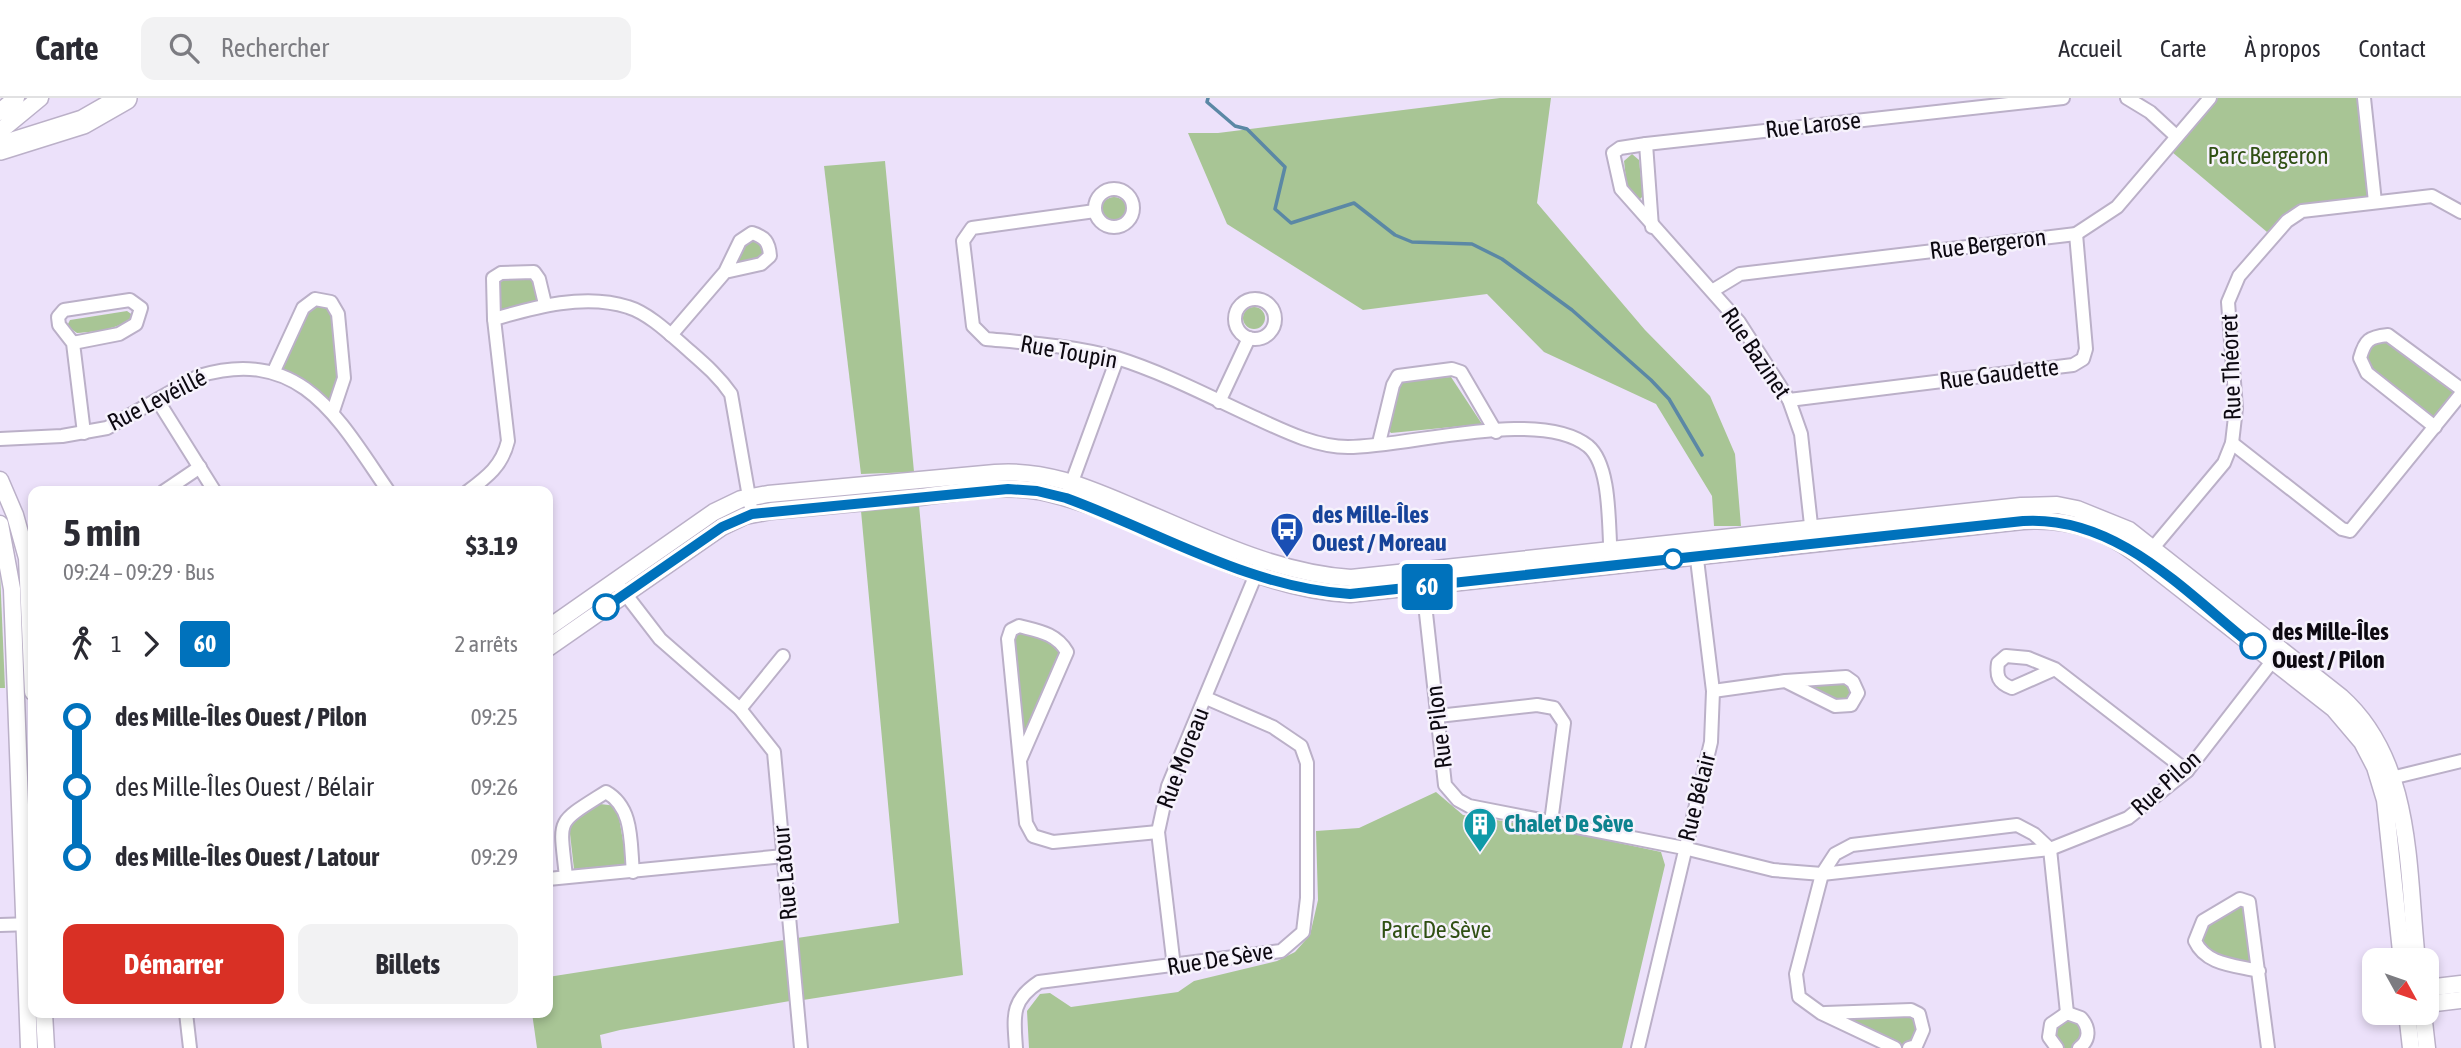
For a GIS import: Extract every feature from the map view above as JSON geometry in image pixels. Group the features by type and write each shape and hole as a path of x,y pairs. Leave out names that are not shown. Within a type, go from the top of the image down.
{"highway":[{"path":"94,98 125,98"},
{"path":"0,148 72,127 102,114 125,98"}],"street":[{"path":"0,112 16,98"},
{"path":"0,131 40,98"},
{"name":"Rue Larose","path":"1646,144 2063,98"},
{"path":"2127,98 2150,112 2176,136"},
{"name":"Rue Bergeron","path":"1713,291 1740,274 2076,234 2117,207 2210,98"},
{"path":"2364,98 2375,202"},
{"path":"1646,144 1653,228"},
{"name":"Rue Bazinet","path":"1646,144 1620,148 1613,153 1621,189 1653,228 1713,291 1761,353 1789,400 1801,434 1812,536"},
{"name":"Rue Théoret","path":"2149,553 2224,463 2232,443 2236,408 2228,302 2239,276 2287,221 2302,211 2432,196 2461,212"},
{"name":"Rue Toupin","path":"1095,211 972,228 963,241 973,326 986,339 1059,346 1117,359 1303,439 1348,447 1529,428 1564,434 1589,447 1600,463 1605,478 1611,559"},
{"name":"Rue Gaudette","path":"1789,400 2073,365 2083,359 2086,349 2076,234"},
{"path":"475,486 494,471 504,458 508,441 494,319 491,285 493,278 502,274 534,272 539,279 545,304"},
{"path":"671,335 725,272"},
{"path":"274,371 303,309 315,299 331,302 338,314 344,378 333,411"},
{"path":"73,343 119,334 136,324 141,308 130,300 64,310 58,317 59,325 73,343 83,433"},
{"path":"494,319 545,304 612,302 631,307 671,335 722,380 731,394 752,514"},
{"path":"2232,443 2287,488 2350,531 2435,427 2461,392 2388,335 2371,337 2365,342 2360,358 2367,373 2435,427"},
{"path":"1219,402 1249,338"},
{"path":"1069,490 1117,359"},
{"path":"1379,443 1393,385 1398,376 1452,369 1461,372 1496,432"},
{"name":"Rue Levéillé","path":"0,439 83,433 107,428 199,376 216,371 274,371 301,385 333,411 385,486"},
{"path":"158,401 211,486"},
{"path":"172,486 200,467"},
{"path":"553,644 701,521 749,497 1008,472 1045,475 1069,490 1259,567 1340,578 1422,580 1812,536 2021,506 2057,505 2104,517 2278,655 2355,710 2380,746 2387,778 2402,948"},
{"path":"0,480 15,515 27,558 28,580"},
{"path":"553,625 722,527 752,514 1000,489 1069,490"},
{"path":"0,524 11,577 26,789 28,865"},
{"name":"Rue Bélair","path":"1638,1048 1711,742 1713,691 1696,549"},
{"name":"Rue Moreau","path":"1174,967 1158,832 1168,786 1259,567"},
{"name":"Rue Pilon","path":"1422,580 1445,785 1458,800 1469,806 1684,848 1773,870 1822,874 2050,849 2128,818 2188,771 2278,655"},
{"name":"Rue Latour","path":"620,587 660,639 740,709 774,752 801,1048"},
{"path":"1020,760 1067,652 1061,641 1050,635 1019,626 1011,630 1008,639 1026,823 1033,836 1053,842 1158,832"},
{"path":"740,709 783,656"},
{"path":"2055,669 2188,771"},
{"path":"1713,691 1785,681 1846,677 1858,693 1851,705 1835,706 1785,681"},
{"name":"Rue De Sève","path":"1017,1048 1016,1007 1024,992 1039,982 1174,967 1281,951 1303,932 1307,898 1307,763 1301,746 1273,727 1206,698"},
{"path":"1438,716 1537,705 1554,708 1564,723 1551,822"},
{"path":"2387,778 2461,761"},
{"path":"2387,778 2401,811 2416,948"},
{"path":"566,877 561,828 566,817 606,792 620,800 627,815 633,872"},
{"path":"1895,1048 1821,1013 1799,997 1796,974 1822,874 1835,854 1852,845 2017,825 2034,834 2050,849 2067,1013"},
{"path":"553,878 784,856"},
{"path":"2259,971 2211,959 2201,953 2195,941 2203,921 2240,899 2249,902 2259,971 2268,1048"},
{"path":"0,925 28,924"},
{"path":"2440,986 2461,984"},
{"path":"2440,1002 2461,1000"},
{"path":"1821,1013 1911,1010 1919,1014 1923,1030 1916,1046 1909,1048"},
{"path":"2057,1048 2049,1031 2055,1019 2067,1013 2081,1018 2088,1029 2088,1036 2079,1048"},
{"path":"29,1018 29,1048"},
{"path":"44,1018 46,1048"},
{"path":"187,1018 190,1048"},
{"path":"2408,1026 2411,1048"},
{"path":"2424,1026 2427,1048"}],"green space":[{"path":"1500,98 1551,98 1537,203 1645,330 1710,396 1735,454 1741,526 1714,526 1712,496 1656,404 1544,352 1487,294 1363,310 1227,224 1188,133 1218,133"},
{"name":"Parc Bergeron","path":"2218,98 2357,98 2369,197 2301,205 2267,232 2172,152 2208,105"},
{"path":"1632,154 1639,160 1643,196 1638,201 1627,187 1624,161"},
{"path":"885,161 914,472 861,474 824,166"},
{"path":"1114,197 1123,200 1126,209 1123,218 1114,221 1105,218 1102,209 1105,200"},
{"path":"762,237 769,256 727,270 740,243"},
{"path":"534,273 543,303 495,318 495,278"},
{"path":"316,302 329,303 335,314 342,379 332,406 278,371 304,311"},
{"path":"1250,307 1258,307 1265,314 1265,322 1258,329 1250,329 1243,322 1243,314"},
{"path":"127,311 134,316 107,329 77,333 67,326 70,320"},
{"path":"2381,340 2387,341 2454,392 2434,419 2372,371 2366,360 2370,349"},
{"path":"1451,377 1482,424 1391,433 1386,427 1397,388 1405,380"},
{"path":"919,505 963,975 803,1000 797,938 899,923 861,511"},
{"path":"0,572 5,688 0,688"},
{"path":"1011,630 1050,635 1067,652 1020,760"},
{"path":"1846,682 1854,694 1842,703 1796,683"},
{"name":"Parc De Sève","path":"1436,792 1463,815 1549,828 1661,852 1665,865 1622,1048 1029,1048 1027,1011 1040,994 1050,993 1071,1007 1178,992 1194,981 1277,961 1295,952 1310,935 1318,900 1316,831 1359,828"},
{"path":"600,804 617,806 627,864 574,869 569,825"},
{"path":"2239,904 2246,906 2253,964 2211,955 2198,942 2206,923"},
{"path":"784,940 790,1001 600,1035 602,1048 537,1048 533,1018 553,1018 553,976"},
{"path":"1910,1014 1918,1031 1912,1044 1901,1045 1839,1017"},
{"path":"2071,1016 2085,1030 2074,1048 2062,1048 2054,1041 2053,1024"}],"waterway":[{"path":"1208,98 1207,102 1235,126 1247,129 1285,167 1275,209 1291,223 1354,203 1395,235 1412,242 1472,244 1502,259 1572,310 1651,380 1669,399 1702,455"}],"bus line":[{"name":"60","path":"606,607 704,538 737,519 752,514 771,510 1023,489 1066,498 1247,572 1315,589 1350,594 2023,521 2053,520 2096,530 2122,544 2253,646"}],"place":[{"name":"des Mille-Îles Ouest / Moreau","path":"1287,559"},
{"name":"des Mille-Îles Ouest / Pilon","path":"2253,646"},
{"name":"Chalet De Sève","path":"1480,854"}]}
